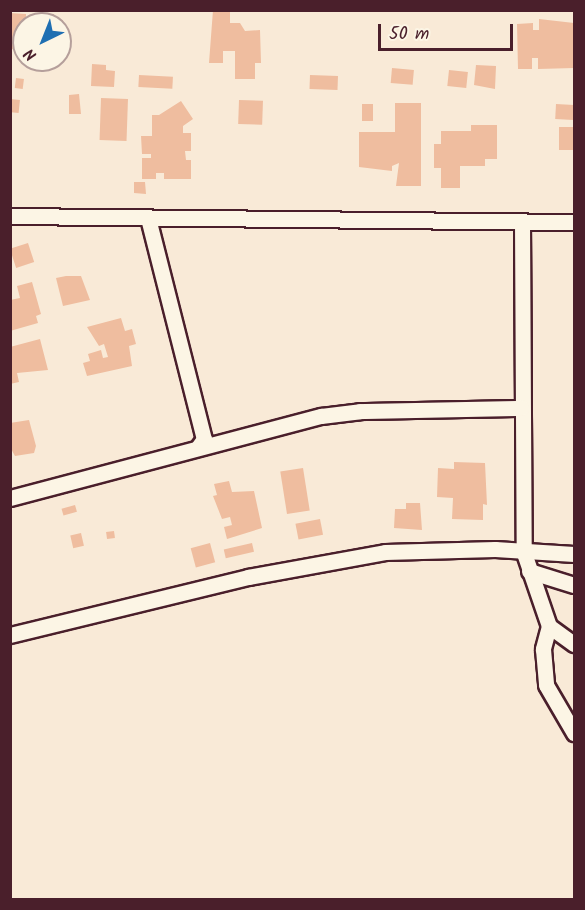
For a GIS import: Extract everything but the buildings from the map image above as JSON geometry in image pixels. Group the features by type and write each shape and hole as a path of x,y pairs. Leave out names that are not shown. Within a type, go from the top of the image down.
{"street":[{"path":"10,216 574,222"},
{"path":"148,218 204,439 199,446"},
{"path":"522,222 521,408 524,553 549,626 574,644"},
{"path":"10,498 286,423 360,411 521,408"},
{"path":"10,635 248,577 344,558 411,550 574,554"},
{"path":"529,571 574,585"},
{"path":"549,626 543,649 546,685 574,733"}]}
